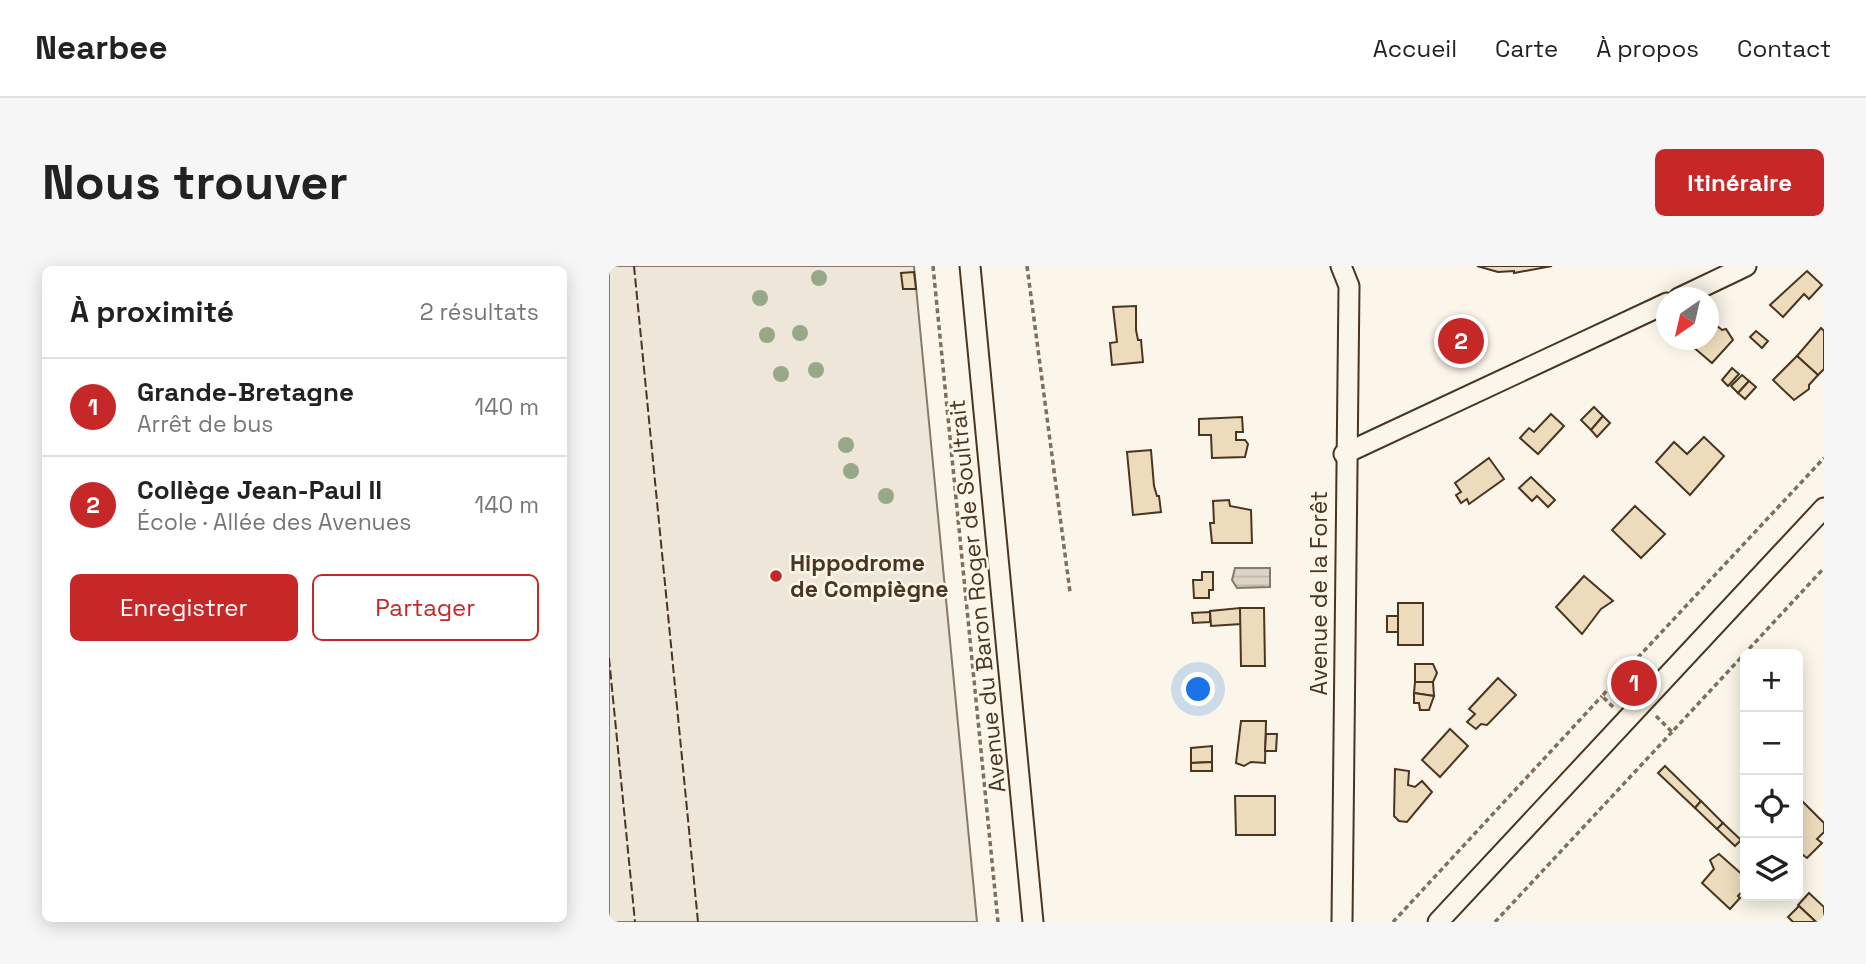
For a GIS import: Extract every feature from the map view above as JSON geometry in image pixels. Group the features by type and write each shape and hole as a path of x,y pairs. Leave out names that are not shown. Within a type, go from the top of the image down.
{"street":[{"name":"Avenue du Baron Roger de Soultrait","path":"969,266 1033,922"},
{"name":"Avenue de la Forêt","path":"1341,266 1349,286 1345,454 1342,922"},
{"path":"1702,287 1746,266"},
{"path":"1345,454 1656,308"},
{"path":"1438,922 1824,508"}],"path":[{"path":"933,266 998,922"},
{"path":"1027,266 1070,592"},
{"path":"1393,922 1602,696"},
{"path":"1495,922 1672,732"}],"shaded area":[{"name":"Hippodrome de Compiègne","path":"609,266 914,266 977,922 609,922"},
{"path":"1235,568 1270,568 1270,587 1237,588 1232,580"}],"building":[{"path":"1477,266 1552,266 1514,273"},
{"path":"1807,271 1822,285 1809,299 1804,294 1783,317 1770,305"},
{"path":"914,272 916,289 903,289 901,273"},
{"path":"1136,306 1136,330 1138,340 1141,340 1143,362 1112,365 1110,343 1117,342 1113,307"},
{"path":"1719,328 1726,329 1733,340 1712,363 1697,350 1719,350"},
{"path":"1821,328 1824,331 1824,369 1818,375 1797,356"},
{"path":"1756,331 1768,341 1762,348 1750,337"},
{"path":"1797,356 1818,375 1809,385 1809,389 1794,400 1773,380"},
{"path":"1732,368 1739,374 1728,386 1722,380"},
{"path":"1742,375 1749,381 1738,393 1731,386"},
{"path":"1749,381 1756,387 1745,399 1738,393"},
{"path":"1594,407 1603,416 1591,430 1581,420"},
{"path":"1551,414 1564,426 1538,454 1520,438 1529,428 1534,432"},
{"path":"1603,416 1610,423 1597,437 1591,430"},
{"path":"1242,417 1243,432 1236,432 1236,440 1245,440 1248,444 1245,457 1212,458 1211,435 1199,435 1199,419"},
{"path":"1704,437 1724,456 1690,495 1656,462 1674,442 1687,454"},
{"path":"1151,450 1154,486 1159,496 1161,512 1133,515 1127,452"},
{"path":"1489,458 1504,479 1469,504 1467,499 1461,503 1456,495 1461,492 1455,483"},
{"path":"1531,477 1555,500 1548,507 1537,496 1532,501 1519,488"},
{"path":"1229,500 1230,506 1251,510 1252,543 1212,543 1210,523 1214,523 1213,501"},
{"path":"1635,506 1665,534 1641,558 1612,530"},
{"path":"1202,572 1213,572 1213,590 1209,590 1209,598 1194,598 1193,580 1202,580"},
{"path":"1584,576 1613,601 1601,609 1582,634 1556,607"},
{"path":"1398,603 1423,603 1423,645 1398,645"},
{"path":"1240,608 1241,624 1211,626 1210,611"},
{"path":"1240,608 1264,608 1265,666 1241,666"},
{"path":"1210,612 1210,622 1193,623 1192,613"},
{"path":"1387,616 1398,616 1398,632 1387,632"},
{"path":"1415,664 1433,664 1437,673 1433,682 1415,682"},
{"path":"1498,678 1516,695 1487,725 1481,724 1476,729 1467,722 1475,714 1469,709"},
{"path":"1415,682 1433,682 1434,696 1414,693"},
{"path":"1414,693 1434,696 1429,710 1420,710 1419,703 1414,703"},
{"path":"1241,721 1266,721 1265,763 1251,762 1244,766 1236,763"},
{"path":"1450,729 1468,746 1440,777 1422,760"},
{"path":"1266,734 1277,734 1276,751 1265,751"},
{"path":"1212,746 1212,762 1191,763 1191,748"},
{"path":"1212,762 1212,771 1191,771 1191,763"},
{"path":"1665,766 1701,801 1695,808 1658,773"},
{"path":"1395,769 1409,771 1408,785 1415,787 1422,781 1432,792 1407,822 1399,821 1394,816"},
{"path":"1235,796 1275,796 1275,835 1236,835"},
{"path":"1701,801 1723,823 1717,829 1695,808"},
{"path":"1803,802 1824,823 1824,832 1817,839 1822,843 1807,858 1803,855"},
{"path":"1723,823 1740,841 1735,846 1717,829"},
{"path":"1719,854 1740,873 1740,898 1730,909 1702,883 1714,869 1710,860"},
{"path":"1809,893 1824,907 1824,922 1816,922 1798,905"},
{"path":"1799,906 1816,922 1793,922 1788,917"}],"fence":[{"path":"634,266 698,922"},
{"path":"609,658 635,922"}],"place":[{"name":"Collège Jean-Paul II","path":"1461,341"},
{"name":"Hippodrome de Compiègne","path":"776,576"},
{"name":"Grande-Bretagne","path":"1634,683"}]}
